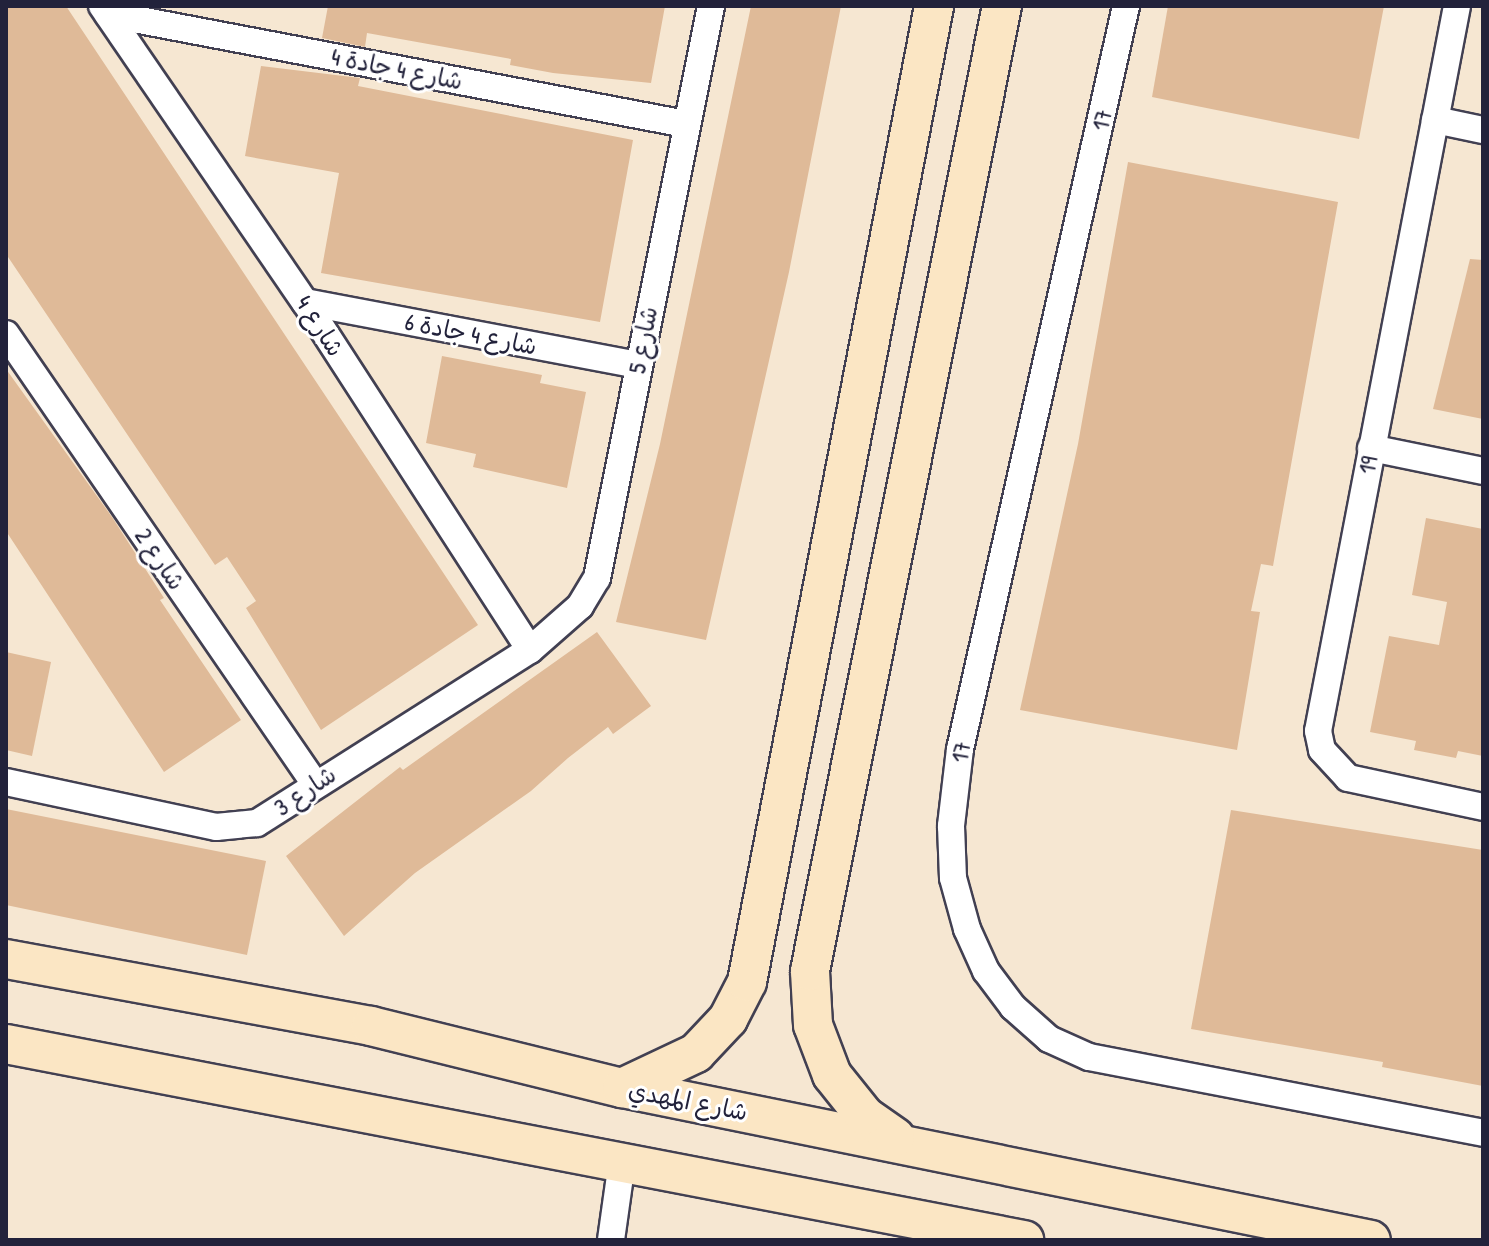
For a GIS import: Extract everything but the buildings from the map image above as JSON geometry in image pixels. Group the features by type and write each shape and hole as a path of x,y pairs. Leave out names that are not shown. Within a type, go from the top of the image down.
{"main road":[{"path":"622,1088 696,1053 728,1019 747,982 934,6"},
{"path":"904,1143 864,1115 832,1075 813,1025 810,971 1002,6"},
{"name":"شارع المهدي","path":"6,959 371,1026 622,1088 1371,1240"},
{"path":"6,1044 1024,1240"}],"street":[{"name":"شارع 5","path":"530,650 580,606 597,578 711,6"},
{"name":"17","path":"1126,6 960,749 951,826 953,878 967,929 986,971 1013,1007 1049,1039 1089,1057 1483,1133"},
{"name":"19","path":"1457,6 1320,713 1322,750 1348,778 1483,807"},
{"name":"شارع 4 جادة 4","path":"105,10 686,124"},
{"name":"شارع 4","path":"105,10 305,302 530,650"},
{"path":"1435,120 1483,130"},
{"name":"شارع 4 جادة 6","path":"305,302 638,365"},
{"name":"شارع 2","path":"6,334 315,784"},
{"path":"1371,448 1483,471"},
{"name":"شارع 3","path":"6,782 216,827 257,823 530,650"},
{"path":"611,1240 622,1162"}]}
